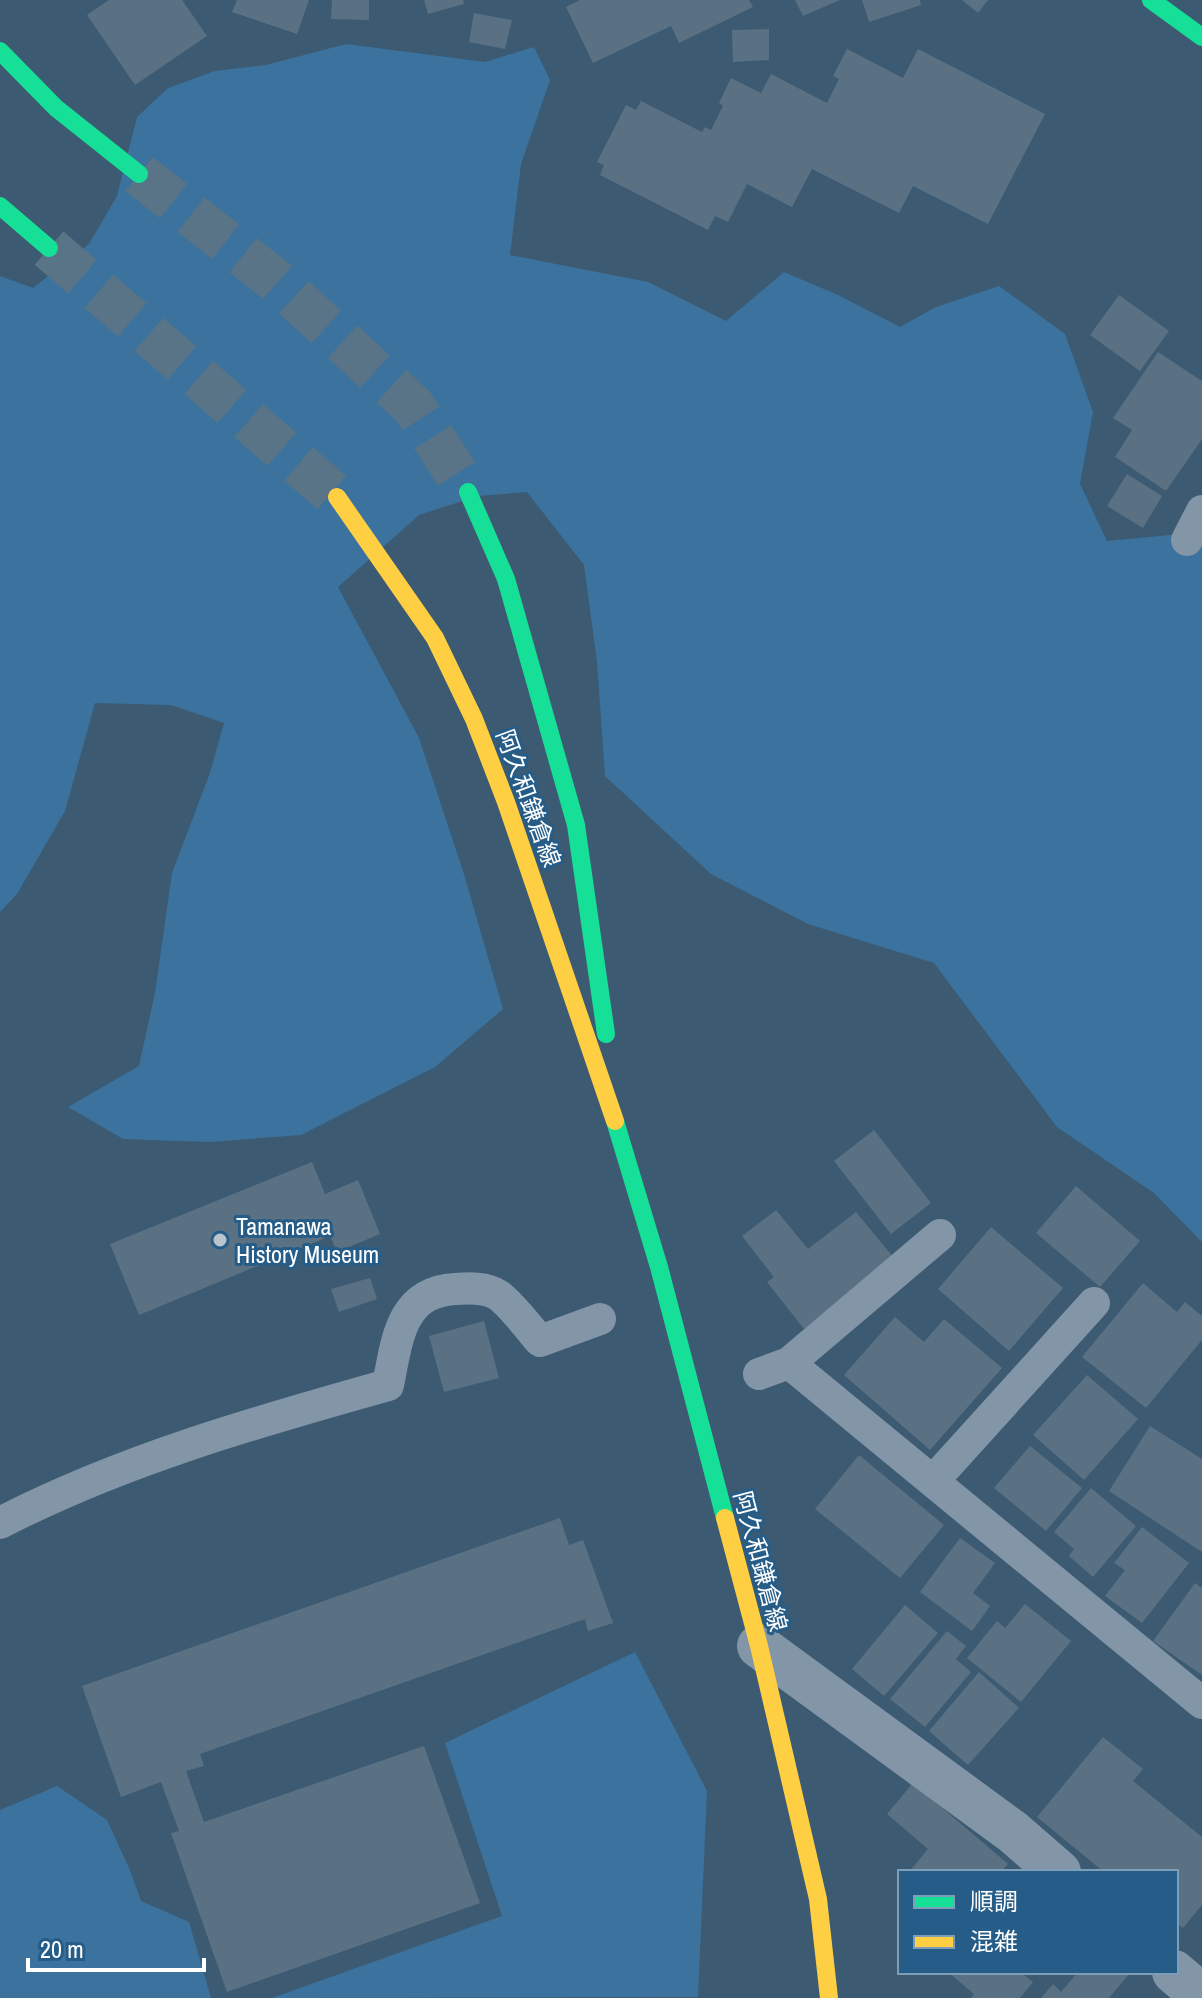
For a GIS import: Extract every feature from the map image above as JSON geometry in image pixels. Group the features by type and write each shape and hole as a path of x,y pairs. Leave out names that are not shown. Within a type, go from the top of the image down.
{"main road":[{"path":"1151,0 1202,37"},
{"path":"0,51 56,108 139,174"},
{"path":"0,206 49,248"},
{"name":"阿久和鎌倉線","path":"468,492 506,579 576,825 622,1142"},
{"name":"阿久和鎌倉線","path":"337,497 435,638 474,719 506,802 622,1142 659,1267 759,1646 818,1899 829,1998"}],"street":[{"path":"759,1646 1013,1832 1057,1870"},
{"path":"1176,1974 1202,1996"}],"lane":[{"path":"1187,540 1202,511"},
{"path":"940,1235 774,1369 933,1481 1202,1703"},
{"path":"0,1523 156,1455 388,1385 397,1342 407,1314 420,1298 446,1289 475,1288 498,1295 540,1341 600,1319"},
{"path":"933,1481 1094,1303"}],"shaded area":[{"path":"346,44 485,62 534,47 550,80 521,164 510,255 648,282 726,321 784,272 900,327 936,307 999,286 1065,334 1093,412 1080,484 1107,541 1202,532 1202,1242 1154,1193 1057,1127 934,963 808,924 711,874 605,776 597,662 584,565 527,492 478,496 419,515 338,587 419,738 463,871 503,1009 435,1067 301,1135 210,1142 123,1139 68,1107 139,1066 155,993 172,873 210,773 224,723 171,705 95,703 65,811 17,894 0,912 0,276 33,288 89,244 117,196 137,117 168,88 215,71 266,65"},
{"path":"635,1652 707,1791 698,1997 272,1998 502,1916 445,1743"},
{"path":"57,1786 107,1820 141,1901 189,1922 211,1998 0,1998 0,1810"}],"building":[{"path":"109,0 182,0 207,36 135,85 87,15"},
{"path":"237,0 309,0 297,34 232,12"},
{"path":"332,0 369,0 369,20 331,19"},
{"path":"424,0 463,0 464,4 428,14"},
{"path":"580,0 749,0 753,7 679,43 671,26 593,63 566,7"},
{"path":"795,0 840,0 803,16"},
{"path":"862,0 920,0 921,5 869,22"},
{"path":"962,0 988,0 978,13"},
{"path":"474,13 512,20 505,49 469,42"},
{"path":"769,29 769,60 733,62 732,30"},
{"path":"847,49 903,78 918,49 1045,114 988,224 913,186 899,213 812,169 792,207 747,184 728,222 715,216 708,230 600,175 604,165 597,162 626,105 636,110 641,101 702,132 705,127 711,130 723,106 719,103 731,78 761,93 771,74 827,103 839,79 833,76"},
{"path":"1119,295 1169,331 1140,371 1090,335"},
{"path":"1158,352 1202,381 1202,439 1166,491 1115,457 1132,430 1113,418"},
{"path":"1127,474 1162,496 1143,528 1107,506"},
{"path":"874,1130 931,1203 891,1234 834,1161"},
{"name":"Tamanawa History Museum","path":"312,1162 325,1194 358,1180 380,1234 337,1252 330,1236 139,1315 110,1244"},
{"path":"1076,1186 1140,1241 1100,1287 1036,1233"},
{"path":"776,1210 808,1249 856,1212 894,1258 804,1329 767,1282 774,1277 742,1236"},
{"path":"991,1227 1063,1288 1009,1351 938,1289"},
{"path":"370,1278 377,1299 339,1312 331,1289"},
{"path":"1143,1283 1177,1312 1185,1302 1202,1316 1202,1340 1146,1408 1082,1357"},
{"path":"895,1317 924,1342 944,1319 1002,1368 930,1450 844,1375"},
{"path":"484,1321 499,1378 444,1392 429,1336"},
{"path":"1087,1375 1138,1419 1084,1480 1033,1435"},
{"path":"1150,1426 1202,1459 1202,1552 1109,1491"},
{"path":"1030,1446 1082,1488 1046,1531 994,1488"},
{"path":"859,1455 944,1525 900,1578 815,1509"},
{"path":"1091,1488 1136,1526 1093,1577 1069,1556 1074,1549 1054,1532"},
{"path":"560,1518 569,1545 583,1540 613,1623 588,1631 585,1619 200,1754 204,1766 186,1771 204,1822 424,1746 480,1903 227,1992 171,1833 179,1831 161,1782 121,1797 82,1686"},
{"path":"1142,1527 1189,1563 1142,1623 1105,1596 1125,1570 1114,1563"},
{"path":"960,1538 995,1563 973,1593 990,1606 972,1631 920,1592"},
{"path":"1195,1583 1202,1588 1202,1675 1153,1641"},
{"path":"1025,1604 1071,1641 1021,1702 967,1658 997,1621 1005,1628"},
{"path":"905,1605 938,1633 884,1696 852,1669"},
{"path":"947,1631 966,1646 956,1659 971,1672 925,1727 890,1699"},
{"path":"979,1672 1019,1708 968,1765 929,1731"},
{"path":"1103,1737 1143,1769 1133,1781 1202,1837 1202,1905 1183,1928 1178,1924 1178,1870 1102,1870 1037,1817"},
{"path":"913,1783 1008,1864 1003,1870 911,1870 928,1849 887,1814"},
{"path":"950,1974 1023,1974 1033,1982 1020,1998 971,1998 974,1994"},
{"path":"1076,1974 1129,1974 1109,1998 1041,1998 1053,1984 1061,1992"}],"tunnel":[{"path":"139,174 276,281 413,406 468,492"},
{"path":"49,248 337,497"}],"traffic: fast":[{"path":"1151,0 1202,37"},
{"path":"0,51 56,108 139,174"},
{"path":"0,206 49,248"},
{"path":"468,492 506,579 576,825 606,1034"},
{"path":"615,1121 659,1267 725,1518"}],"traffic: slow":[{"path":"337,497 435,638 474,719 506,802 615,1121"},
{"path":"725,1518 759,1646 818,1899 829,1998"}],"place":[{"name":"Tamanawa History Museum","path":"220,1240"}]}
